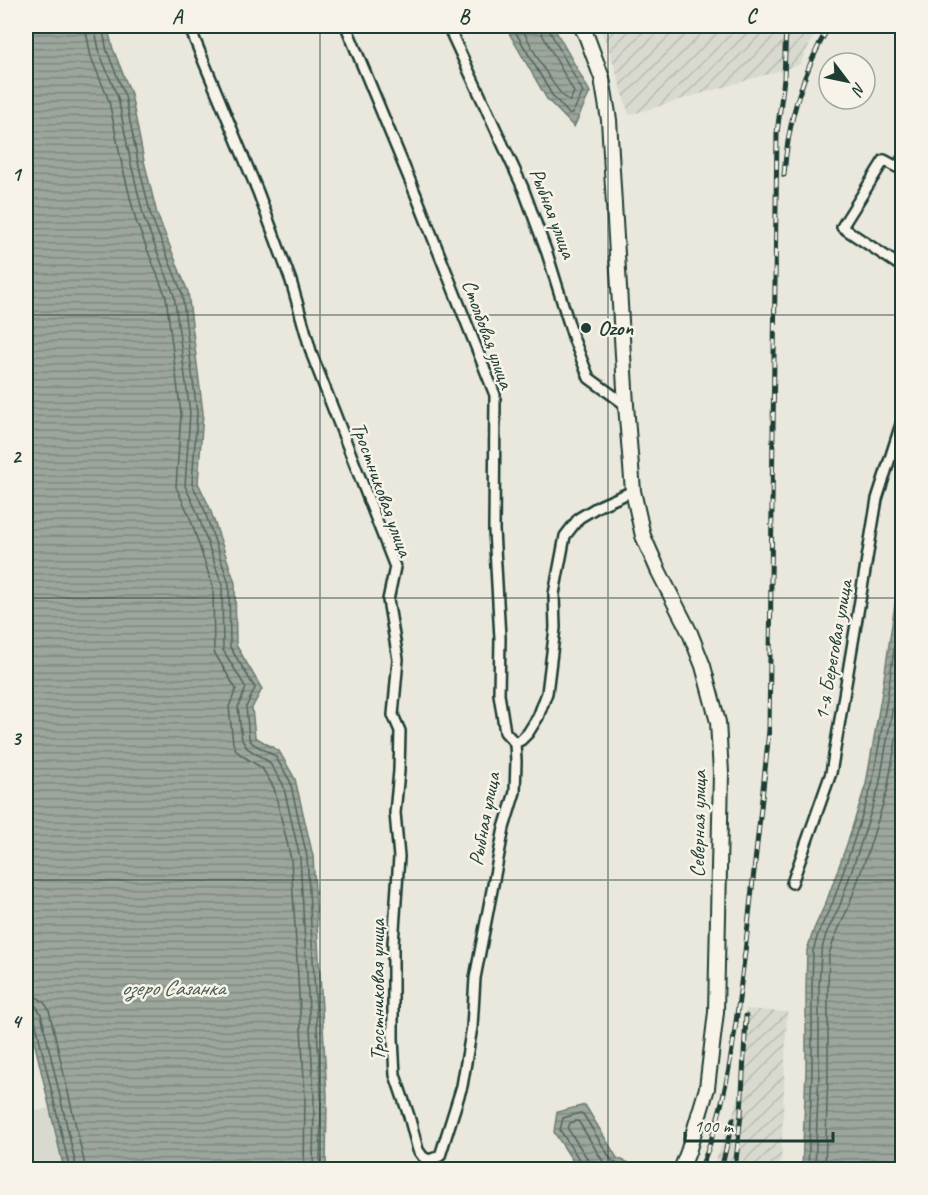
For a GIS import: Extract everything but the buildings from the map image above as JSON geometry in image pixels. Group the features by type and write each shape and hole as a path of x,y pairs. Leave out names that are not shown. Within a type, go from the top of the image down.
{"street":[{"name":"Тростниковая улица","path":"189,26 258,192 291,281 312,355 395,567 388,600 398,659 393,715 400,731 395,813 399,857 393,944 395,1075 418,1150 429,1165"},
{"name":"Рыбная улица","path":"448,26 523,188 589,378 626,405"},
{"path":"514,744 528,734 538,717 547,693 555,628 554,594 565,536 579,518 633,491 609,120 602,78 581,26"},
{"name":"Столбовая улица","path":"350,27 495,395 494,530 500,638 500,694 505,732 514,744"},
{"path":"903,159 900,169 884,160 842,227 903,267"},
{"name":"1-я Береговая улица","path":"792,883 831,773 878,499 903,421"},
{"name":"Северная улица","path":"633,491 643,536 690,633 703,666 717,722 721,773 716,1012 707,1088 681,1170"},
{"name":"Рыбная улица","path":"429,1165 440,1156 462,1086 472,1027 475,978 504,828 515,792 514,744"}],"shaded area":[{"path":"599,26 819,26 799,65 629,115"},
{"path":"746,1009 787,1012 781,1169 713,1169 741,1090"},
{"path":"50,1108 64,1169 26,1169 26,1113"}],"water":[{"name":"озеро Сазанка","path":"26,26 107,26 113,49 131,94 157,214 188,292 203,413 198,483 209,506 235,583 236,645 262,689 252,708 255,737 279,751 295,779 313,856 327,1095 326,1169 64,1169 26,1006"},
{"path":"505,26 553,26 590,92 574,127 547,99"},
{"path":"902,557 902,1169 802,1169 807,950 847,844 866,784"},
{"path":"585,1105 617,1158 643,1169 578,1169 554,1132 557,1112"}],"railway":[{"path":"700,1170 718,1117 730,1062 745,952 769,730 777,133 784,79 786,26"},
{"path":"784,175 789,135 798,98 811,62 829,26"},
{"path":"735,1170 741,1114 746,1016"},
{"path":"721,1170 733,1119"}],"place":[{"name":"Ozon","path":"586,328"}]}
